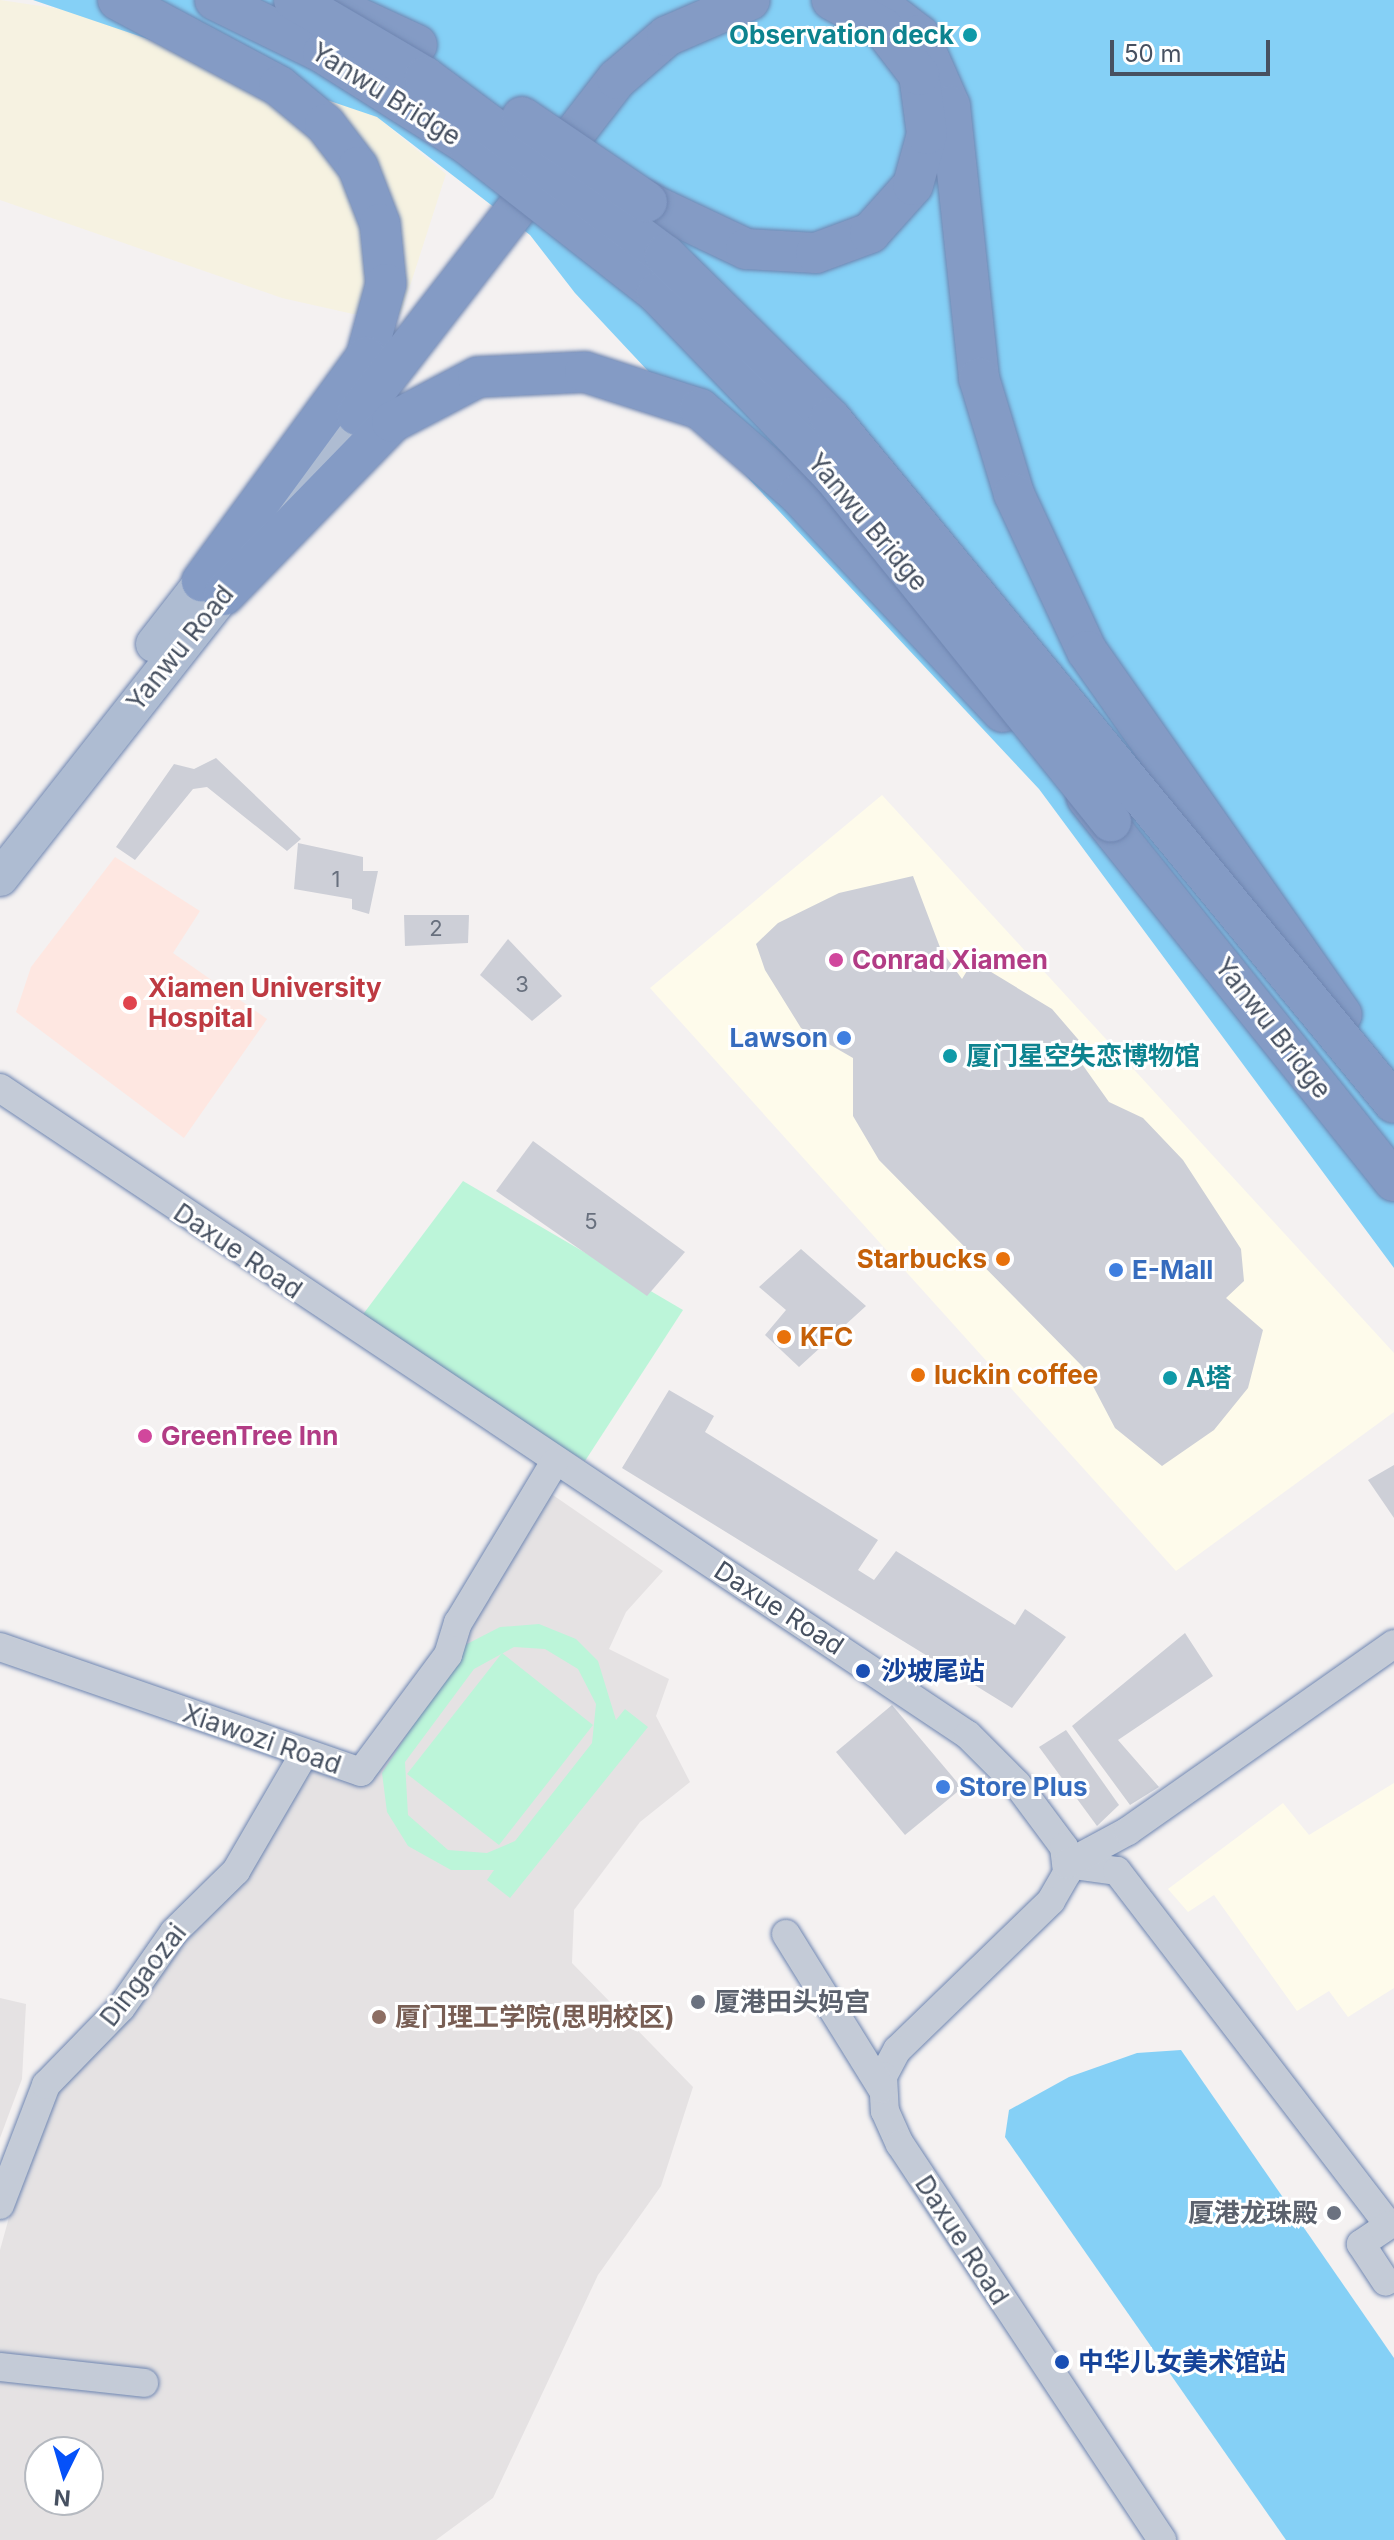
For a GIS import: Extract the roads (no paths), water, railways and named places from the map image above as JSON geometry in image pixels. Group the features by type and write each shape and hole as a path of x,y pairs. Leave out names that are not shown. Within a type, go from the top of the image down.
{"highway":[{"path":"118,0 279,86 325,124 358,167 380,224 386,284 352,415"},
{"name":"Yanwu Bridge","path":"215,0 323,53 467,144 657,293 834,477 1394,1181"},
{"name":"Yanwu Bridge","path":"294,0 425,77 665,255 830,418 1394,1103"},
{"path":"318,0 417,45 647,202 746,249 816,253 870,233 913,185 927,134 919,75 882,27 832,0"},
{"path":"352,415 576,98 660,19 698,0"},
{"path":"213,588 617,79 667,36 750,0"},
{"path":"873,0 919,35 950,106 979,378 1014,494 1087,651 1394,1091"},
{"path":"352,415 478,377 585,372 700,409 798,494 1111,822"}],"main road":[{"name":"Yanwu Road","path":"0,846 213,588"},
{"name":"Yanwu Road","path":"0,878 213,588"}],"street":[{"name":"Daxue Road","path":"0,1088 554,1463 968,1735 1017,1784 1067,1864"},
{"name":"Xiawozi Road","path":"0,1647 361,1772 448,1655 458,1623 554,1463"},
{"path":"882,2089 897,2050 1051,1901 1067,1864 1128,1831 1394,1644"},
{"name":"Dingaozai","path":"0,2205 46,2085 121,2008 174,1932 236,1871 304,1754"},
{"path":"1067,1864 1117,1871 1389,2225 1361,2244 1386,2282"},
{"name":"Daxue Road","path":"786,1934 882,2089 900,2144 1162,2540"},
{"path":"0,2367 144,2383"}],"water":[{"path":"33,0 1394,0 1394,1268 1039,789 575,293 530,235 377,117"},
{"path":"1181,2050 1394,2358 1394,2540 1286,2540 1005,2137 1009,2110 1069,2077 1137,2053"}],"place":[{"name":"Observation deck","path":"970,35"},
{"name":"Conrad Xiamen","path":"836,960"},
{"name":"Xiamen University Hospital","path":"130,1003"},
{"name":"Lawson","path":"844,1038"},
{"name":"厦门星空失恋博物馆","path":"950,1056"},
{"name":"Starbucks","path":"1003,1259"},
{"name":"E-Mall","path":"1116,1270"},
{"name":"KFC","path":"784,1337"},
{"name":"luckin coffee","path":"918,1375"},
{"name":"A塔","path":"1170,1378"},
{"name":"GreenTree Inn","path":"145,1436"},
{"name":"沙坡尾站","path":"863,1671"},
{"name":"Store Plus","path":"943,1787"},
{"name":"厦港田头妈宫","path":"698,2002"},
{"name":"厦门理工学院(思明校区)","path":"379,2017"},
{"name":"厦港龙珠殿","path":"1334,2213"},
{"name":"中华儿女美术馆站","path":"1062,2362"}]}
